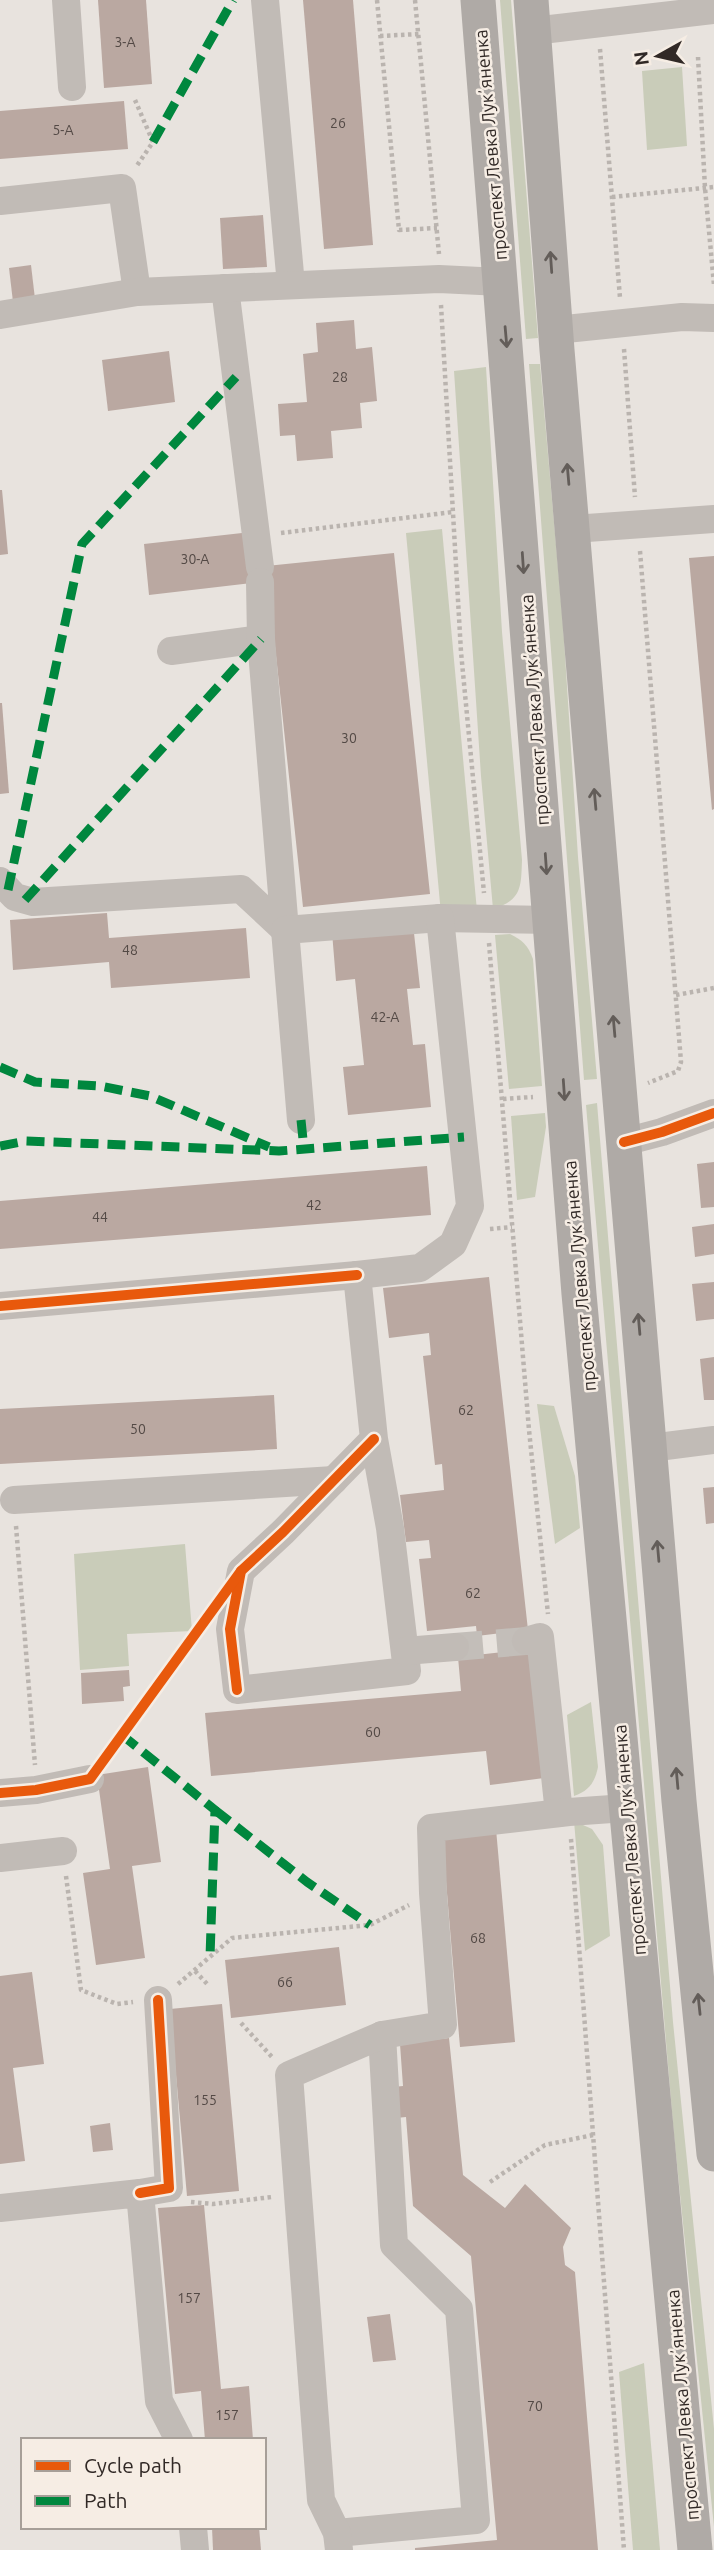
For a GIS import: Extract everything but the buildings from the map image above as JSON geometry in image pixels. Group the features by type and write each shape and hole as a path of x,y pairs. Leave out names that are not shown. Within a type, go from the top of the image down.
{"main road":[{"name":"проспект Левка Лукʼяненка","path":"478,0 579,1294 695,2550"},
{"path":"532,16 679,1801 714,2154"}],"street":[{"path":"66,0 72,87"},
{"path":"265,0 291,285"},
{"path":"532,16 714,10"},
{"path":"0,201 122,188 137,292"},
{"path":"0,315 137,292 439,279 501,282"},
{"path":"225,288 257,536 261,639 301,1120"},
{"path":"556,330 621,322 714,318"},
{"path":"573,529 714,519"},
{"path":"172,651 261,639"},
{"path":"0,881 15,897 33,902 240,889 285,930 440,918 550,920"},
{"path":"0,1306 420,1268 453,1244 470,1206 440,918"},
{"path":"624,1142 662,1132 714,1113"},
{"path":"357,1275 374,1439 390,1528 407,1671 237,1690 230,1629 242,1571 374,1439"},
{"path":"650,1448 714,1440"},
{"path":"14,1500 334,1480"},
{"path":"526,1641 540,1637 564,1812"},
{"path":"405,1651 455,1647"},
{"path":"0,1794 90,1779"},
{"path":"382,2035 394,2245 459,2309 476,2520 338,2542 321,2500 289,2076 382,2035 443,2025 431,1828 564,1812 625,1808"},
{"path":"0,1858 63,1851"},
{"path":"0,2208 169,2188 158,2000"},
{"path":"140,2193 159,2401 177,2438"},
{"path":"193,2529 195,2550"}],"path":[{"path":"377,0 399,230 437,228"},
{"path":"415,0 437,228 461,652 503,1099 528,1430 549,1618"},
{"path":"380,36 419,34"},
{"path":"698,57 705,188 714,285"},
{"path":"122,188 153,142 135,100"},
{"path":"612,197 714,187"},
{"path":"257,536 453,512"},
{"path":"676,995 714,988"},
{"path":"503,1099 534,1097"},
{"path":"14,1500 36,1790"},
{"path":"90,1779 210,1615"},
{"path":"564,1812 593,2136 624,2550"},
{"path":"63,1851 81,1990 117,2004 158,2000 232,1938 370,1925 433,1893"},
{"path":"195,1971 209,1986"},
{"path":"241,2024 289,2076"},
{"path":"490,2182 545,2145 593,2136"},
{"path":"213,2204 298,2194"}],"green space":[{"path":"500,0 511,0 538,338 526,339"},
{"path":"682,67 687,146 647,150 642,71"},
{"path":"529,364 540,364 563,624 578,857 597,1079 584,1080"},
{"path":"486,367 502,632 522,860 520,885 515,897 493,909 481,776 454,371"},
{"path":"442,529 477,911 441,914 406,533"},
{"path":"510,934 524,944 533,959 542,1086 509,1089 495,935"},
{"path":"597,1103 673,2022 714,2429 714,2527 674,2135 586,1105"},
{"path":"545,1113 546,1127 535,1197 517,1200 511,1116"},
{"path":"537,1404 554,1406 575,1476 580,1528 555,1544"},
{"path":"185,1544 192,1631 127,1634 129,1666 80,1670 74,1554"},
{"path":"591,1702 598,1767 590,1785 574,1796 567,1715"},
{"path":"574,1821 592,1829 603,1845 610,1936 585,1951"},
{"path":"644,2363 660,2550 633,2550 619,2372"}],"tunnel":[{"path":"455,1647 526,1641"}],"marked path":[{"path":"153,142 233,0"},
{"path":"8,890 82,544 236,377"},
{"path":"25,900 261,639"},
{"path":"0,1067 35,1082 100,1086 150,1096 269,1147"},
{"path":"301,1120 304,1149"},
{"path":"0,1146 26,1141 279,1151 464,1137"},
{"path":"122,1735 215,1810 210,1957"},
{"path":"215,1810 307,1882 370,1925"}],"cycle path":[{"path":"624,1142 662,1132 714,1113"},
{"path":"0,1306 357,1275"},
{"path":"237,1690 230,1629 241,1571 374,1439"},
{"path":"0,1793 36,1790 90,1779 241,1571"},
{"path":"140,2193 169,2188 158,2000"}]}
